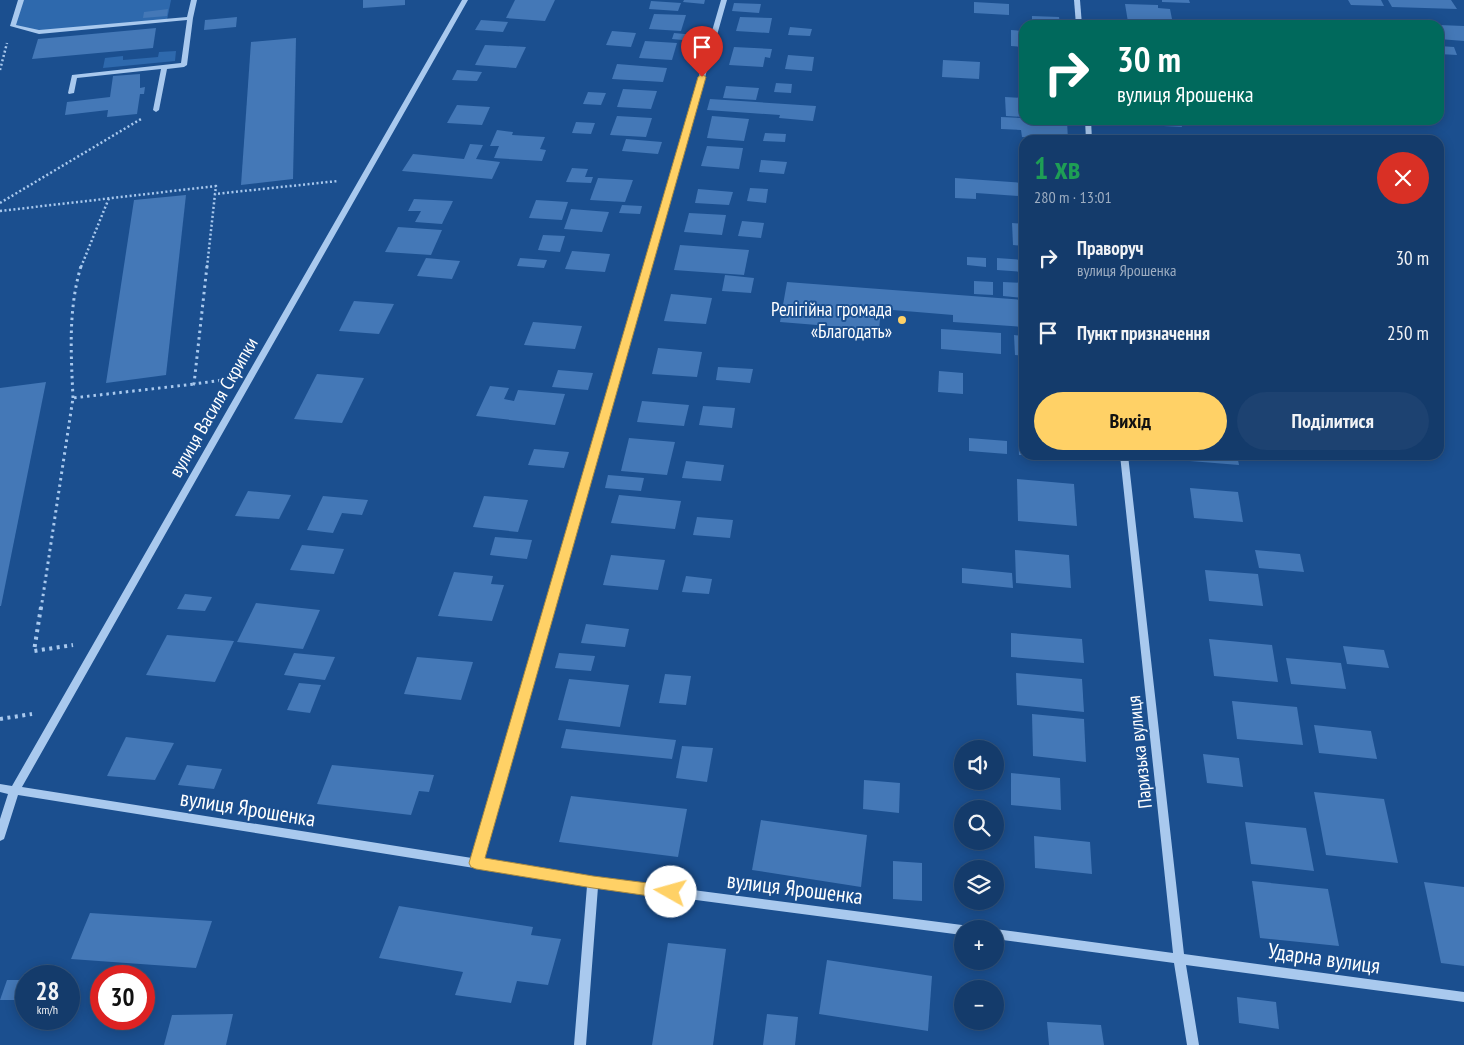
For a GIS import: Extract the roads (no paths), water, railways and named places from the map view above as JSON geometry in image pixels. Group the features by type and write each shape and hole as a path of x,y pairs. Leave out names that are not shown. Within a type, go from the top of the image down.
{"street":[{"path":"21,0 12,26 39,32 190,18"},
{"path":"71,93 74,76 184,65 194,0"},
{"name":"вулиця Василя Скрипки","path":"0,836 14,792 465,0"},
{"path":"476,863 724,0"},
{"path":"1077,0 1079,20"},
{"path":"156,110 164,67"},
{"name":"Паризька вулиця","path":"1125,460 1179,958 1193,1045"},
{"name":"вулиця Ярошенка","path":"0,788 14,792 593,882 954,929"},
{"path":"580,1045 593,882"},
{"path":"1004,935 1179,958"},
{"name":"Ударна вулиця","path":"1179,958 1464,997"}],"place":[{"name":"Релігійна громада «Благодать»","path":"902,320"}]}
